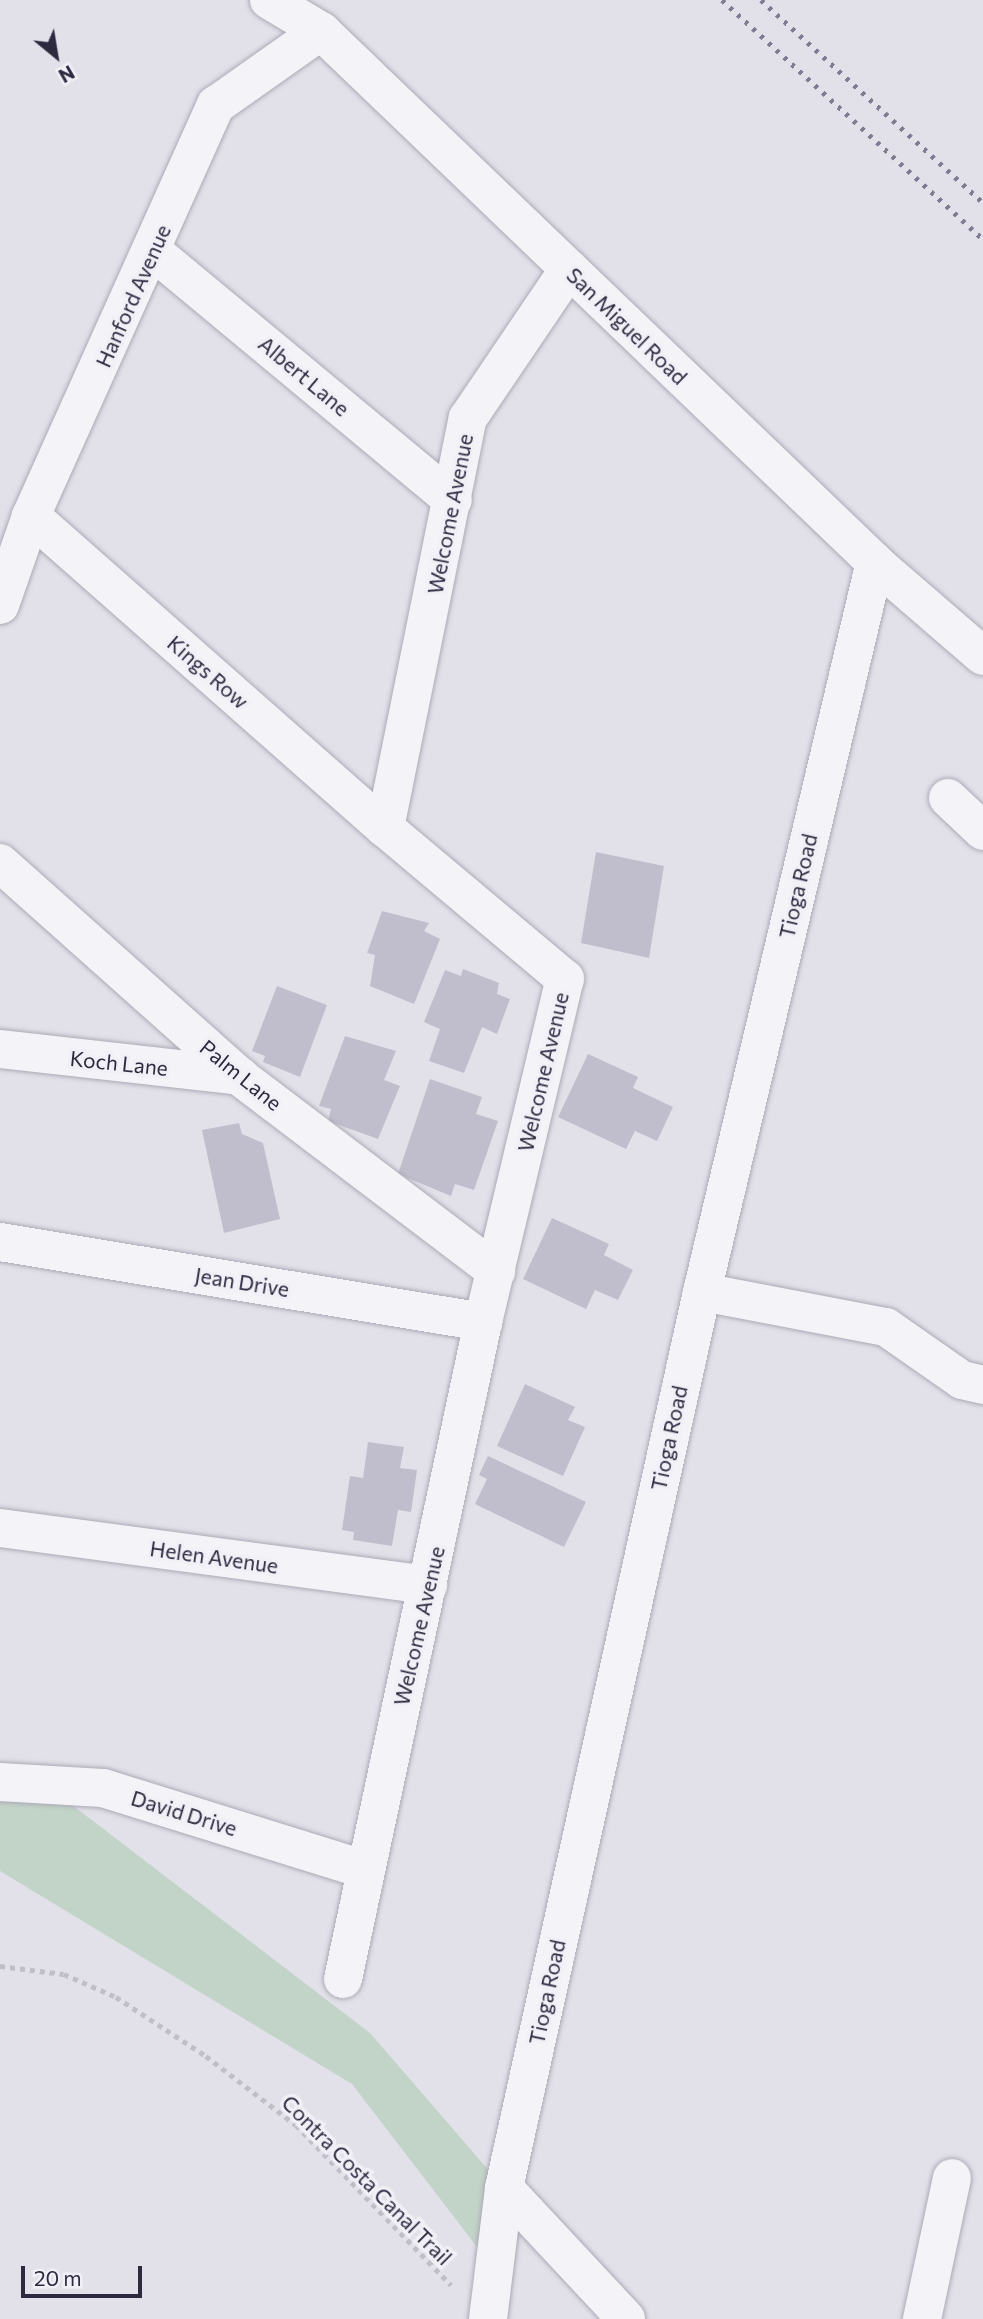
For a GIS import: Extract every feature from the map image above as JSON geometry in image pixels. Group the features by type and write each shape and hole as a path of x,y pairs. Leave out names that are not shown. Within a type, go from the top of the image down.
{"street":[{"name":"San Miguel Road","path":"270,0 321,31 875,562 983,656"},
{"name":"Hanford Avenue","path":"0,605 32,516 155,253 216,105 321,31"},
{"name":"Albert Lane","path":"155,253 453,500"},
{"name":"Welcome Avenue","path":"343,1979 363,1869 428,1585 483,1322 565,979 385,828 468,418 569,269"},
{"name":"Kings Row","path":"32,516 385,828"},
{"name":"Tioga Road","path":"488,2319 504,2188 702,1292 875,562"},
{"path":"948,798 983,831"},
{"name":"Palm Lane","path":"0,863 239,1076 496,1271"},
{"name":"Koch Lane","path":"0,1049 239,1076"},
{"name":"Jean Drive","path":"0,1242 483,1322"},
{"path":"702,1292 886,1327 962,1380 983,1385"},
{"name":"Helen Avenue","path":"0,1528 428,1585"},
{"name":"David Drive","path":"0,1782 103,1788 363,1869"},
{"path":"922,2319 952,2178"},
{"path":"504,2188 626,2319"}],"path":[{"name":"Contra Costa Canal Trail","path":"0,1966 64,1974 116,1997 206,2056 296,2125 456,2290"}],"green space":[{"path":"0,1782 46,1785 370,2033 504,2188 494,2269 352,2084 0,1871"}],"building":[{"path":"596,852 664,866 649,958 581,943"},
{"path":"382,911 429,923 424,931 440,939 414,1004 370,986 375,955 367,953"},
{"path":"463,969 499,983 497,994 510,999 497,1034 482,1027 464,1073 429,1061 440,1029 424,1022 445,970 461,976"},
{"path":"277,986 327,1005 300,1077 263,1062 265,1056 252,1051"},
{"path":"345,1036 396,1051 384,1080 400,1086 378,1139 328,1121 331,1109 319,1106"},
{"path":"588,1054 638,1077 633,1088 673,1107 657,1141 635,1131 626,1149 558,1117"},
{"path":"430,1079 482,1097 476,1114 498,1121 474,1190 455,1184 451,1196 398,1174"},
{"path":"239,1123 242,1134 263,1143 280,1219 224,1233 202,1130"},
{"path":"552,1218 609,1244 604,1255 633,1270 618,1300 595,1290 586,1309 523,1279"},
{"path":"525,1384 575,1407 568,1420 585,1427 563,1476 497,1446"},
{"path":"368,1442 404,1447 400,1468 417,1470 411,1512 398,1510 392,1546 353,1540 354,1532 342,1530 350,1476 363,1478"},
{"path":"488,1456 586,1502 564,1547 475,1504 487,1479 479,1475"}],"railway":[{"path":"722,0 983,239"},
{"path":"761,0 983,203"}]}
